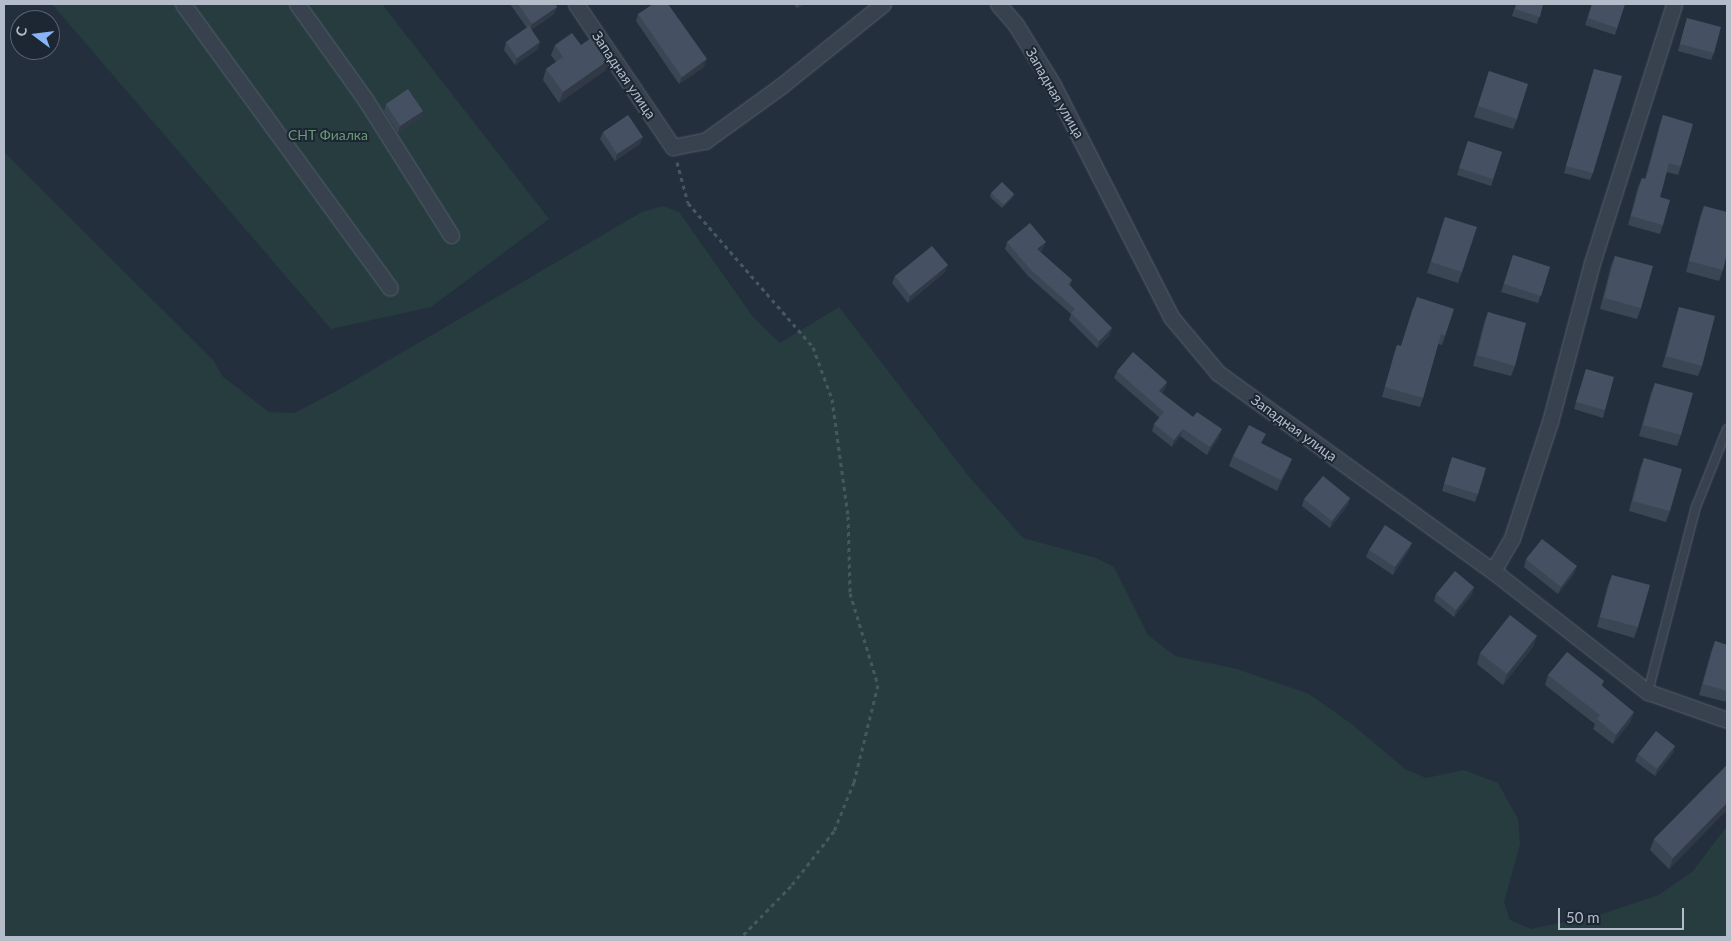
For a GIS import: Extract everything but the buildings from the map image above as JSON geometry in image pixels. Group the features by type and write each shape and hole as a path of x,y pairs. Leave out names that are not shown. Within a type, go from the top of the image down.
{"street":[{"path":"182,4 390,288"},
{"path":"297,4 365,99 451,235"},
{"name":"Западная улица","path":"576,4 673,147"},
{"path":"673,147 705,141 781,86 883,4"},
{"name":"Западная улица","path":"998,4 1016,25 1052,85 1171,317 1218,373 1493,571 1648,692 1727,720"},
{"path":"1493,571 1512,538 1550,422 1592,263 1674,4"}],"lane":[{"path":"1648,692 1696,507 1727,429"}],"path":[{"path":"673,147 688,203 813,347 832,399 848,516 850,593 878,684 854,782 834,831 791,886 741,937"}],"green space":[{"name":"СНТ Фиалка","path":"52,4 382,4 549,219 431,307 331,329 60,13 60,10 57,10"},
{"path":"4,152 214,361 222,376 269,412 294,413 333,393 642,212 663,206 679,212 753,317 780,343 839,307 970,478 1023,538 1096,558 1114,567 1148,635 1175,656 1237,669 1309,694 1353,725 1405,769 1426,778 1464,770 1498,783 1518,819 1520,844 1504,902 1510,920 1531,929 1602,914 1659,895 1693,871 1727,826 1727,937 4,937"}]}
